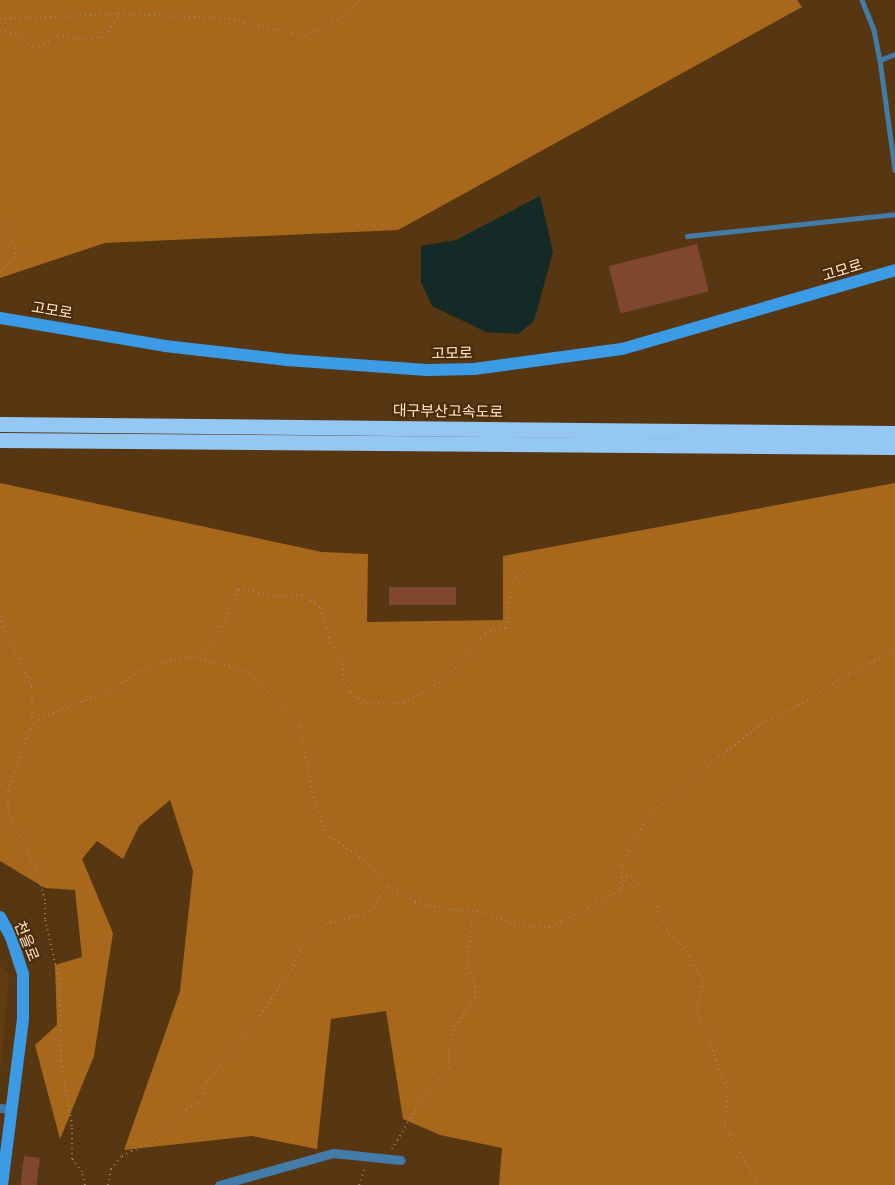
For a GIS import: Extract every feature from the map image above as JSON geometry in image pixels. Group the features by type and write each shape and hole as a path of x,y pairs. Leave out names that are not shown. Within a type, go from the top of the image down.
{"highway":[{"name":"대구부산고속도로","path":"0,424 895,433"},
{"path":"0,440 895,447"}],"main road":[{"name":"고모로","path":"0,318 166,346 287,360 427,370 474,370 622,349 895,270"},
{"name":"천을로","path":"0,917 11,937 23,974 23,1019 5,1108 2,1185"}],"street":[{"path":"218,1185 333,1152 401,1160"}],"lane":[{"path":"862,0 874,30 880,60 895,170"},
{"path":"880,60 895,54"},
{"path":"687,236 895,214"}],"path":[{"path":"0,19 119,14 232,19 299,37 311,34 337,21 360,0"},
{"path":"0,31 16,34 35,49 58,36 87,40 106,36 119,14"},
{"path":"0,219 16,248 14,257 0,272"},
{"path":"200,658 220,632 238,589 276,596 302,595 321,608 329,638 343,664 344,683 350,693 368,704 404,702 444,680 485,633 506,628 512,582 528,566"},
{"path":"0,611 2,628 32,687 32,726 12,774 6,806 14,828 36,868 45,900 45,919 60,984 61,1060 72,1126 72,1159 82,1172 85,1185"},
{"path":"621,890 622,865 649,814 762,724 812,699 839,679 895,650"},
{"path":"32,726 51,713 112,689 127,677 168,659 200,658 247,672 266,687 300,726 312,792 326,834 367,862 389,888 414,902 473,911 519,926 552,928 621,890 627,875 632,876 654,902 670,934 685,947 704,982 696,1008 728,1091 725,1126 758,1185"},
{"path":"108,1185 111,1169 122,1156 148,1143 186,1109 199,1103 207,1082 257,1020 291,970 300,949 325,926 370,911 379,896 389,888"},
{"path":"359,1185 364,1166 393,1148 422,1098 449,1068 449,1050 455,1027 476,994 467,967 473,911"}],"shaded area":[{"path":"0,0 797,0 802,7 398,230 105,243 0,278"},
{"path":"0,483 322,552 368,554 367,622 503,620 503,556 895,483 895,1185 499,1185 502,1148 440,1135 403,1119 386,1011 331,1019 317,1149 252,1136 124,1150 180,991 193,871 170,800 139,826 123,859 97,841 82,859 113,933 94,1056 60,1139 35,1045 57,1025 55,965 82,957 75,890 45,888 0,861"},
{"path":"0,964 9,976 0,1076"}],"water":[{"path":"540,196 553,252 534,321 518,334 486,332 432,306 421,282 421,246 456,240"}],"building":[{"path":"697,244 709,292 621,314 609,266"},
{"path":"389,587 456,587 456,605 389,605"},
{"path":"24,1156 40,1158 37,1185 20,1185"}]}
